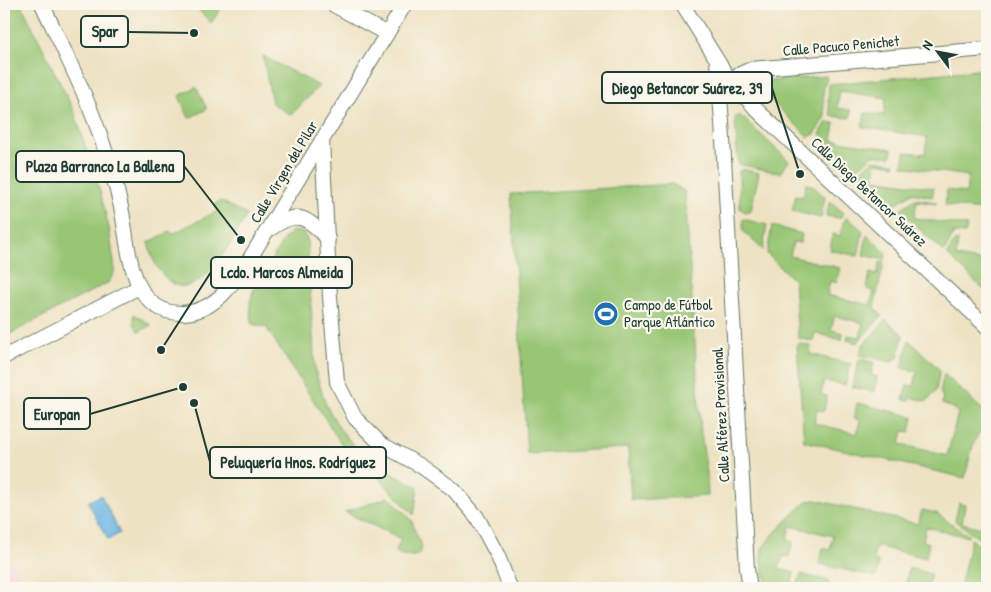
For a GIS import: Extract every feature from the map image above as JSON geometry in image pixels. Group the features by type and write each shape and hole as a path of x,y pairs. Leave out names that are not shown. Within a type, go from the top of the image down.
{"street":[{"name":"Calle Virgen del Pilar","path":"42,4 86,97 106,152 122,211 129,255 139,287 148,299 174,313 194,313 220,298 242,270 405,4"},
{"path":"332,4 387,34"},
{"name":"Calle Diego Betancor Suárez","path":"682,4 729,79 765,118 987,327"},
{"name":"Calle Pacuco Penichet","path":"729,79 751,69 987,49"},
{"name":"Calle Alférez Provisional","path":"717,61 745,542 750,588"},
{"path":"322,140 337,382 355,418 382,444 420,466 453,489 477,517 498,556 510,588"},
{"path":"267,231 292,216 304,219 328,239"},
{"path":"4,357 139,287"}],"shaded area":[{"path":"4,547 25,588 4,588"}],"green space":[{"path":"4,4 21,4 74,111 101,195 109,228 115,270 109,282 4,337"},
{"path":"193,4 224,4 211,23"},
{"path":"263,56 319,86 291,115 272,103"},
{"path":"987,69 987,211 945,205 947,190 966,193 968,176 903,166 905,152 925,154 927,137 862,127 865,113 884,115 886,98 840,91 837,108 851,110 850,118 831,116 828,101 829,84"},
{"path":"826,76 827,79 823,92 825,116 815,134 808,137 764,93 762,87 768,81"},
{"path":"196,87 207,109 189,118 179,96"},
{"path":"738,115 789,161 780,173 738,164 735,118"},
{"path":"827,122 835,123 832,140 892,149 891,157 873,155 856,169 820,134"},
{"path":"873,160 895,163 894,165 876,162 874,179 934,188 932,197 912,193 894,205 859,172"},
{"path":"743,169 759,173 751,210 746,212 740,209 739,171"},
{"name":"Campo de Fútbol Parque Atlántico","path":"673,184 685,192 701,434 707,473 708,496 631,500 628,448 527,454 511,194"},
{"path":"806,184 812,185 825,197 821,218 792,211 796,195 803,197"},
{"path":"915,199 936,202 936,204 917,201 914,218 967,226 965,234 954,233 944,252 899,210"},
{"path":"221,201 247,215 234,238 214,266 192,285 180,286 168,280 155,263 148,243 170,231 172,234 218,211 215,204"},
{"path":"830,201 844,213 840,218 826,216"},
{"path":"847,217 863,231 858,256 830,250 833,234 840,236 843,223"},
{"path":"743,219 767,225 763,250 743,231"},
{"path":"772,226 802,234 800,243 793,242 790,256 840,268 837,283 830,281 827,295 870,305 874,291 867,289 870,273 877,275 880,262 884,263 874,307 882,316 857,343 847,340 848,335 860,337 863,323 835,316 831,330 843,333 842,340 815,333 813,341 798,338 794,281 767,254"},
{"path":"293,231 302,232 307,238 315,370 326,405 340,429 365,457 379,467 418,487 414,515 373,472 357,468 266,327 252,324 250,303 253,291 286,236"},
{"path":"867,235 886,253 885,260 863,255"},
{"path":"958,240 956,257 987,262 987,287 985,291 947,254 955,241"},
{"path":"134,314 151,325 139,332 134,324"},
{"path":"886,320 903,335 898,358 891,362 860,355 862,346"},
{"path":"909,340 940,370 936,390 927,401 910,397 909,401 903,400 907,385 914,386 917,372 902,368"},
{"path":"799,343 811,346 810,354 851,364 845,385 824,381 821,394 827,396 824,411 817,410 814,423 857,434 860,420 854,418 857,403 907,415 913,417 910,432 903,431 900,444 947,456 958,413 954,408 942,404 943,398 940,392 944,374 987,414 987,422 972,448 965,478 804,441 797,345"},
{"path":"859,359 874,362 871,375 877,377 874,392 852,387"},
{"path":"389,497 412,520 422,546 419,554 405,556 395,552 401,539 345,512"},
{"path":"816,500 918,524 922,510 936,513 968,535 968,537 926,527 923,541 929,543 926,558 876,546 873,560 879,562 876,577 819,564 823,548 830,550 833,536 790,526 787,540 793,542 789,557 783,556 779,569 794,572 791,588 768,588 762,558 764,546 807,501"},
{"path":"959,503 965,505 962,523 986,529 987,524 987,544 955,521"},
{"path":"971,539 987,551 987,588 960,588"},
{"path":"909,568 931,574 927,588 911,588 912,585 906,584"},
{"path":"801,574 829,581 827,588 796,588"}],"water":[{"path":"101,495 120,533 108,540 88,502"}],"place":[{"name":"Spar","path":"194,33"},
{"name":"Diego Betancor Suárez, 39","path":"800,174"},
{"name":"Plaza Barranco La Ballena","path":"241,240"},
{"name":"Campo de Fútbol Parque Atlántico","path":"606,314"},
{"name":"Lcdo. Marcos Almeida","path":"161,350"},
{"name":"Europan","path":"183,387"},
{"name":"Peluquería Hnos. Rodríguez","path":"194,403"}]}
